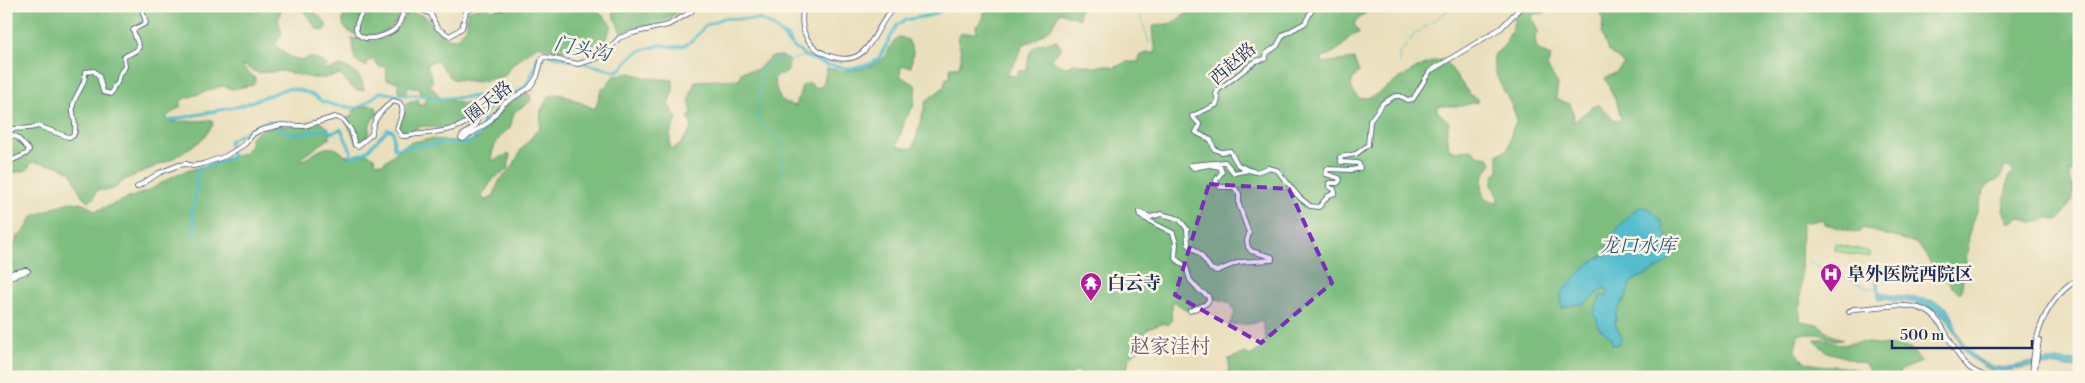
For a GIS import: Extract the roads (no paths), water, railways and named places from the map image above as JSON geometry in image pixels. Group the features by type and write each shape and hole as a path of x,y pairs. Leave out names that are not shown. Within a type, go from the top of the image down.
{"street":[{"path":"6,131 12,129 28,130 38,126 68,137 73,136 76,126 73,106 79,90 85,83 85,72 94,71 99,76 104,92 111,94 119,74 125,67 124,58 138,50 133,30 146,23 142,6"},
{"path":"365,6 358,21 357,32 363,37 378,38 397,27 405,9 413,6 431,14 437,28 450,36 462,28 466,11 479,6"},
{"path":"493,6 501,8 504,6"},
{"name":"圈天路","path":"137,187 159,173 179,165 193,166 226,156 261,130 281,126 304,126 334,117 343,120 350,130 355,145 358,146 372,134 372,126 380,112 393,101 403,106 397,129 402,136 440,131 462,125 473,114 477,102 480,107 476,125 460,138 462,139 489,122 503,104 529,88 537,77 542,58 578,64 588,61 604,55 619,38 668,25 686,14 694,6"},
{"path":"734,6 742,8 755,6"},
{"path":"762,6 773,10 778,6"},
{"path":"804,6 802,22 808,40 819,51 838,58 848,58 867,49 873,42 885,16 898,6"},
{"name":"西赵路","path":"1249,170 1238,165 1230,151 1221,152 1214,149 1211,140 1204,135 1197,134 1196,132 1200,125 1192,116 1216,105 1218,90 1256,61 1265,60 1267,53 1277,46 1283,35 1304,23 1314,6"},
{"path":"1190,311 1208,302 1208,296 1190,280 1186,267 1175,258 1176,243 1173,233 1138,214 1151,217 1161,214 1179,219 1187,229 1188,244 1200,254 1211,269 1217,271 1239,262 1272,260 1272,257 1251,251 1248,247 1249,233 1239,205 1238,190 1234,187 1218,186 1216,180 1222,172 1220,167 1208,165 1194,168 1191,165 1221,161 1226,162 1234,173 1249,170 1256,172 1270,168 1278,170 1299,197 1310,206 1319,207 1328,196 1335,193 1329,183 1338,183 1340,180 1326,174 1327,169 1352,170 1360,168 1359,164 1341,162 1340,157 1356,154 1368,145 1370,120 1385,101 1395,96 1408,100 1413,99 1430,71 1502,28 1522,6"},
{"path":"6,135 17,137 29,150 26,154 6,163"},
{"path":"6,274 26,270 28,272 6,278"},
{"path":"2033,374 2034,360 2048,313 2061,295 2079,281"},
{"path":"1849,312 1853,309 1896,306 1924,310 1939,322 1962,361 1972,370 1992,377"},
{"path":"2022,377 2033,374"},
{"path":"2003,377 2033,374 2077,376"}],"water":[{"name":"龙口水库","path":"1640,207 1649,209 1658,217 1664,228 1664,234 1669,234 1666,238 1672,247 1672,254 1662,266 1630,283 1626,297 1617,311 1615,324 1622,338 1618,344 1613,345 1610,337 1598,327 1597,319 1593,314 1601,295 1606,297 1609,290 1604,288 1584,304 1562,308 1561,293 1586,266 1605,254 1612,235 1632,212"},
{"path":"1874,267 1878,268 1879,289 1881,292 1924,299 1947,308 1951,313 1960,338 1968,350 1985,363 2002,367 2039,361 2079,361 2079,368 2047,365 2003,371 1990,370 1967,355 1949,322 1938,311 1913,302 1878,299"}],"waterway":[{"name":"门头沟","path":"482,125 487,110 491,106 514,94 527,83 532,75 538,56 546,54 616,71 621,69 632,56 642,50 661,45 676,47 685,45 693,40 705,26 723,18 761,20 770,24 782,34 787,42 805,56 828,65 852,69 873,63 879,58 897,25 905,20 932,15 952,6"},
{"path":"1143,6 1141,18 1149,43"},
{"path":"1400,63 1399,54 1415,34 1455,6"},
{"name":"门头沟","path":"783,34 787,36 792,44"},
{"path":"781,183 782,148 780,142 757,118 762,69 777,59 791,60 805,56"},
{"path":"171,120 240,106 288,88 303,91 321,101 334,105 356,108 365,104 380,92 397,95 424,95 431,99 487,96 495,102"},
{"name":"门头沟","path":"195,235 191,211 195,203 197,170 232,157 229,141 260,124 270,121 277,125"},
{"name":"门头沟","path":"278,127 283,131 295,134 327,129 332,133 341,129 351,151 350,157 365,153 388,129 393,131 394,149 445,143 467,143 482,131 482,127"},
{"path":"1809,262 1871,289 1878,289"}],"place":[{"name":"阜外医院西院区","path":"1831,293"},
{"name":"白云寺","path":"1091,302"}],"district":[{"name":"赵家洼村","path":"1170,347"}]}
